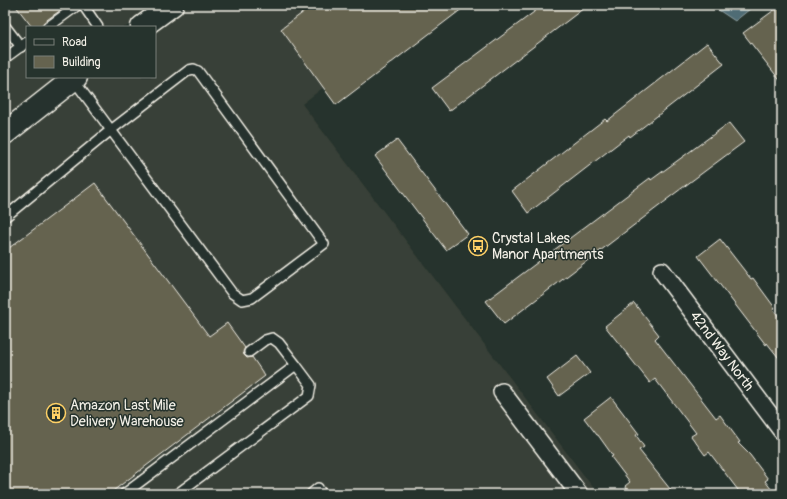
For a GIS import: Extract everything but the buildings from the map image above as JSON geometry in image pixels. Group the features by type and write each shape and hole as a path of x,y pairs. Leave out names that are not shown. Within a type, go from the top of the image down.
{"street":[{"path":"143,26 172,5"},
{"path":"5,133 75,78"},
{"name":"42nd Way North","path":"662,270 782,431"},
{"path":"502,392 579,494"}],"lane":[{"path":"49,26 78,5"},
{"path":"83,5 97,26"},
{"path":"5,26 24,44 5,58"},
{"path":"5,217 111,130 188,70 194,69 198,71 324,244 252,298 242,300 232,293 111,130 75,78"},
{"path":"177,494 309,396 311,385 279,343 272,338 265,340 248,352"},
{"path":"124,494 296,365"},
{"path":"311,494 318,488 322,494"}],"shaded area":[{"path":"5,5 155,5 127,26 26,26 26,78 60,78 5,121"},
{"path":"188,5 429,5 302,104 598,494 590,494 503,380 490,390 569,494 5,494 5,145 91,78 156,78 156,28"}],"water":[{"path":"711,5 755,5 735,21"}],"place":[{"name":"Crystal Lakes Manor Apartments","path":"478,246"},
{"name":"Amazon Last Mile Delivery Warehouse","path":"56,413"}]}
